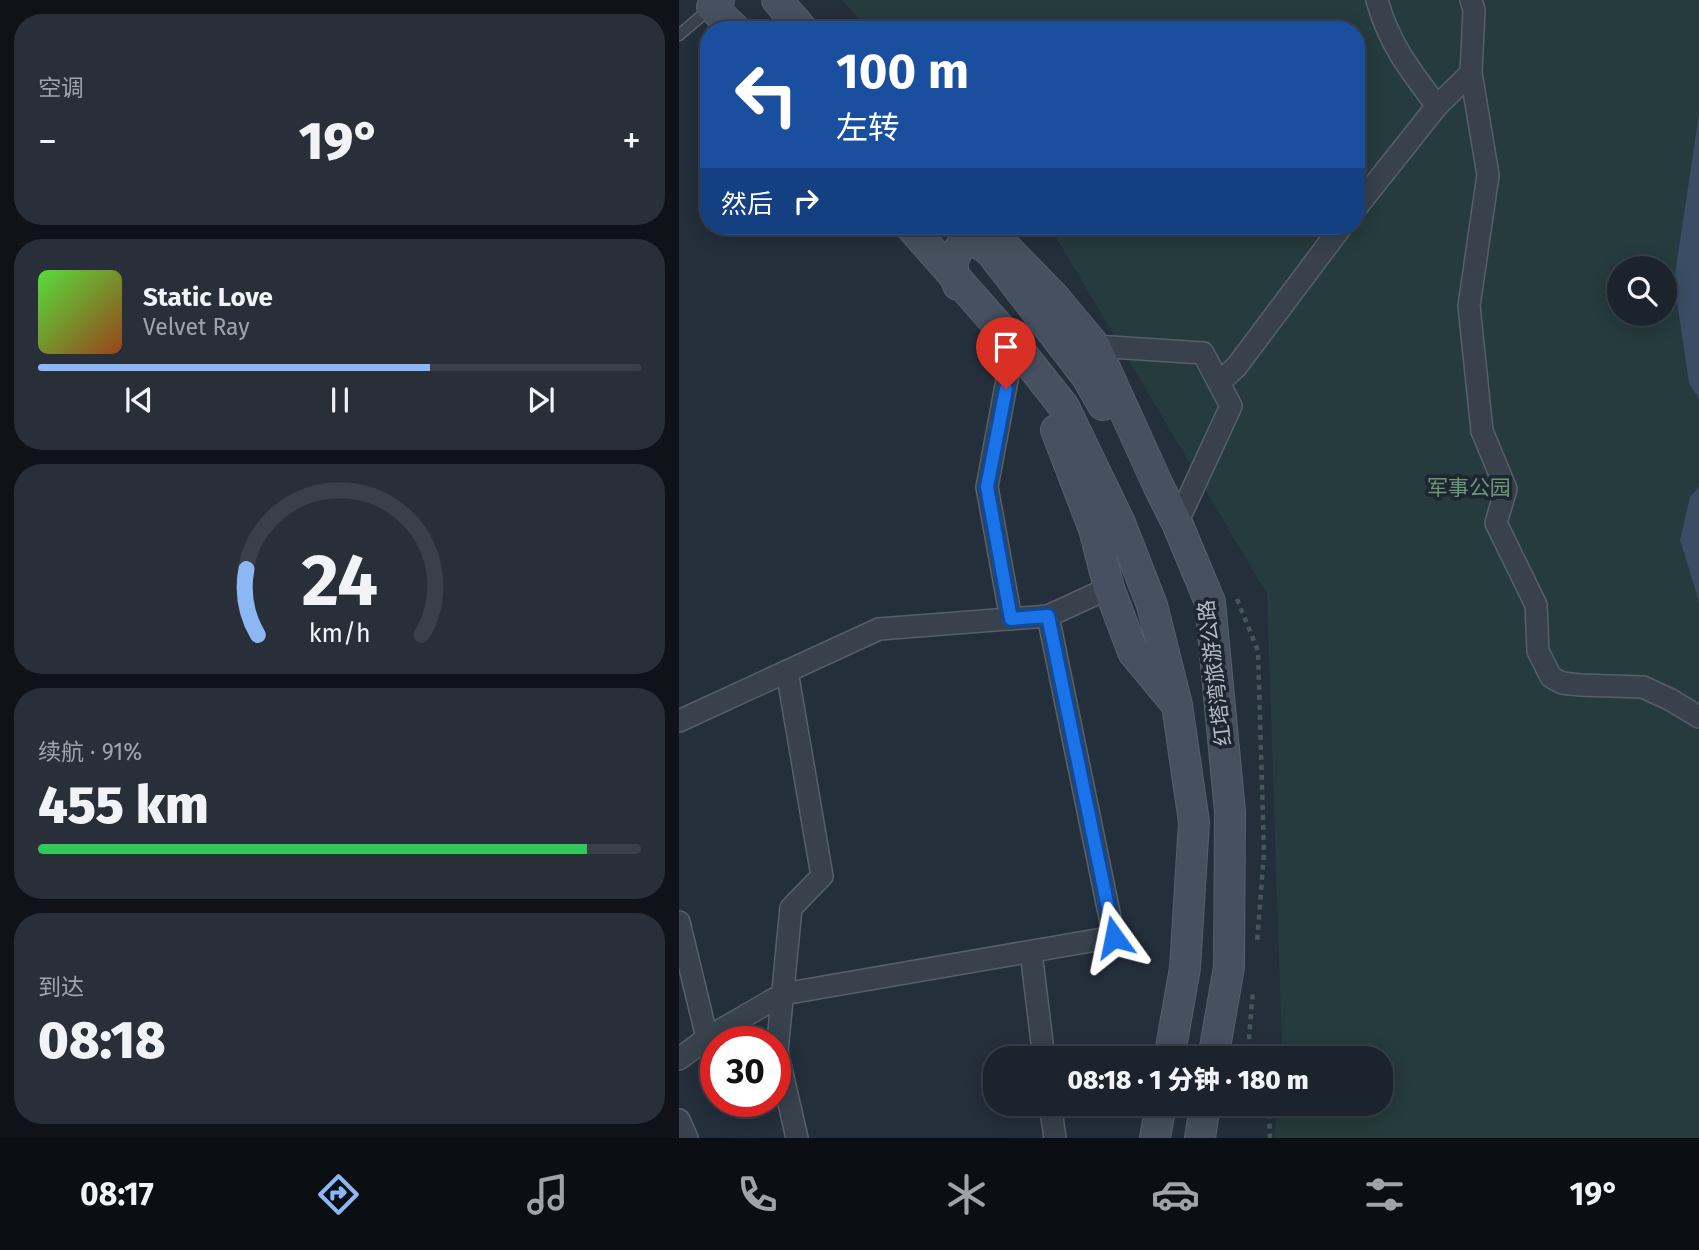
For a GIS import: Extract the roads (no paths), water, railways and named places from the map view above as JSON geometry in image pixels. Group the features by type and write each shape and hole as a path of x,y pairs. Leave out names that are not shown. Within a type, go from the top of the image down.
{"main road":[{"path":"777,0 795,21"},
{"path":"712,2 727,21"},
{"path":"918,235 1015,345 1064,407 1121,523 1152,605 1177,705 1194,822 1185,968 1171,1046"},
{"name":"红塔湾旅游公路","path":"994,235 1054,297 1095,346 1177,523 1210,602 1230,812 1229,967 1215,1046"},
{"path":"1158,485 1138,469 1087,377 990,251 977,242 964,242 955,254 952,271 967,307 1052,421 1094,529 1109,588 1133,652 1177,705"},
{"path":"1155,1138 1159,1116"},
{"path":"1200,1138 1203,1116"}],"street":[{"path":"1377,0 1382,19 1398,53 1437,106"},
{"path":"1471,0 1474,10 1471,73 1488,175 1469,306 1482,431 1506,489 1496,523 1536,605 1538,652 1551,677 1562,683 1580,685 1643,687 1699,716"},
{"path":"1365,197 1437,106 1471,73"},
{"path":"1219,383 1237,366 1335,235"},
{"path":"1095,346 1203,353 1231,406 1177,523"},
{"path":"1010,364 987,487 1011,619"},
{"path":"679,721 879,629 1048,616 1109,588"},
{"path":"728,1026 783,994 1114,937 1048,616"},
{"path":"787,671 822,876 791,908 777,1051 797,1138"},
{"path":"679,922 704,1026"},
{"path":"1031,952 1042,1046"},
{"path":"679,1059 700,1043"},
{"path":"1052,1116 1055,1138"},
{"path":"679,1120 687,1138"}],"lane":[{"path":"679,35 712,2"}],"water":[{"path":"1699,114 1699,399 1689,383 1677,301 1677,261"},
{"path":"1699,487 1699,601 1680,540 1690,497"}],"park label":[{"name":"军事公园","path":"1469,488"}]}
